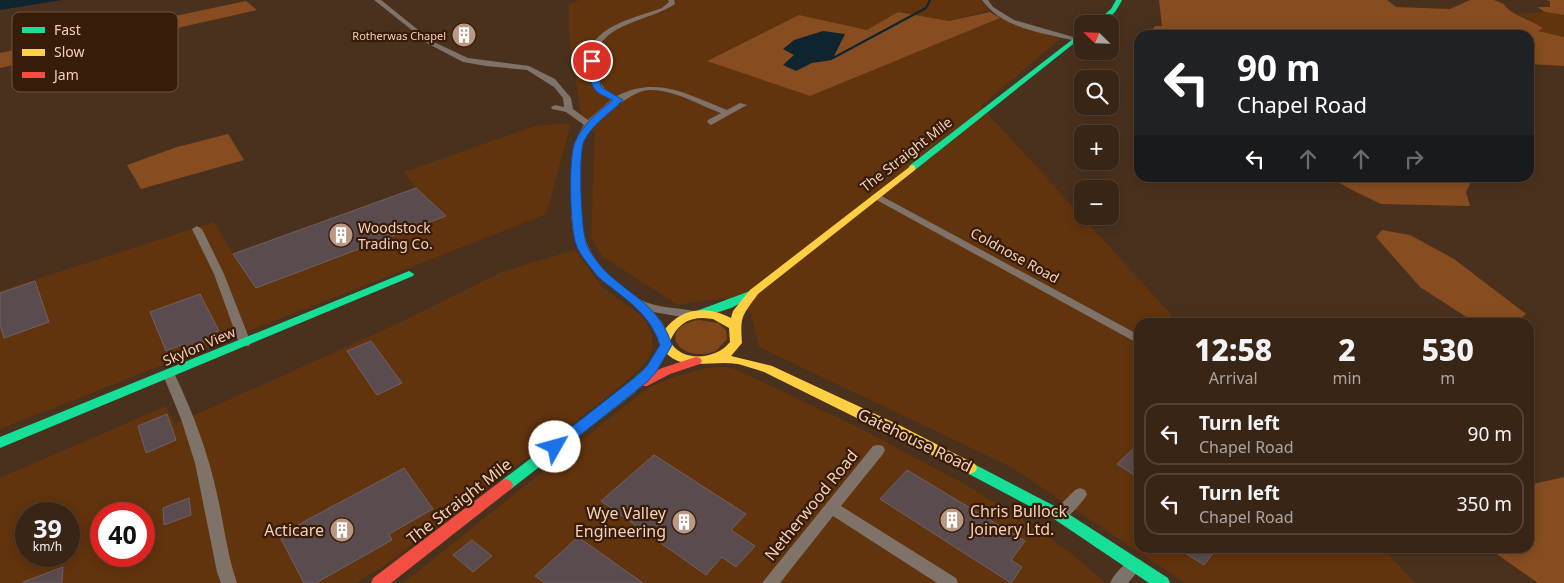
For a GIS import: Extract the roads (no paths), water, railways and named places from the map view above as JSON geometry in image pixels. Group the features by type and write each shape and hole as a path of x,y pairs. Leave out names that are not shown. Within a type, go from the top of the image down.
{"main road":[{"path":"1108,15 1114,10 1119,0"},
{"name":"The Straight Mile","path":"696,314 727,305 754,292 1074,41"},
{"name":"Skylon View","path":"0,443 169,375 409,274"},
{"name":"The Straight Mile","path":"735,327 737,314 754,292"},
{"path":"696,314 724,318 735,327 737,340 728,352 714,359 696,361 680,358 672,352 665,342 669,328 675,322 696,314"},
{"name":"Gatehouse Road","path":"737,340 746,352 768,369"},
{"name":"The Straight Mile","path":"379,583 629,390 651,369 665,342"},
{"name":"Gatehouse Road","path":"714,359 738,360 768,369 903,434 1059,515 1162,583"},
{"name":"The Straight Mile","path":"629,390 666,372 696,361"}],"street":[{"path":"377,0 415,30 422,38 466,60 528,68 552,81 557,84 567,98 569,110"},
{"path":"619,100 600,92 597,88 592,67 594,46 604,35 664,9 673,3 671,0"},
{"path":"985,0 992,10 1009,20 1074,36"},
{"path":"665,342 661,329 637,302 600,272 582,245 577,220 577,154 579,142 589,125 608,107 640,89 655,88 728,113"},
{"path":"711,122 743,105"},
{"path":"555,107 569,110 589,125"},
{"name":"Coldnose Road","path":"876,196 1134,337"},
{"path":"197,229 220,274 245,343"},
{"path":"637,302 659,310 696,314"},
{"path":"169,375 183,404 197,443 210,494 223,567 230,583"},
{"name":"Netherwood Road","path":"770,583 878,450"},
{"path":"1059,515 1080,494"},
{"path":"831,507 950,583"},
{"path":"1118,583 1135,565"}],"water":[{"path":"0,0 62,0 0,10"},
{"path":"823,31 845,34 832,60 812,63 796,71 783,65 794,55 783,49 794,40"}],"waterway":[{"path":"833,58 926,8 930,0"}],"place":[{"name":"Rotherwas Chapel","path":"464,35"},
{"name":"Woodstock Trading Co.","path":"341,235"},
{"name":"Chris Bullock Joinery Ltd.","path":"952,520"},
{"name":"Wye Valley Engineering","path":"684,522"},
{"name":"Acticare","path":"342,530"}]}
